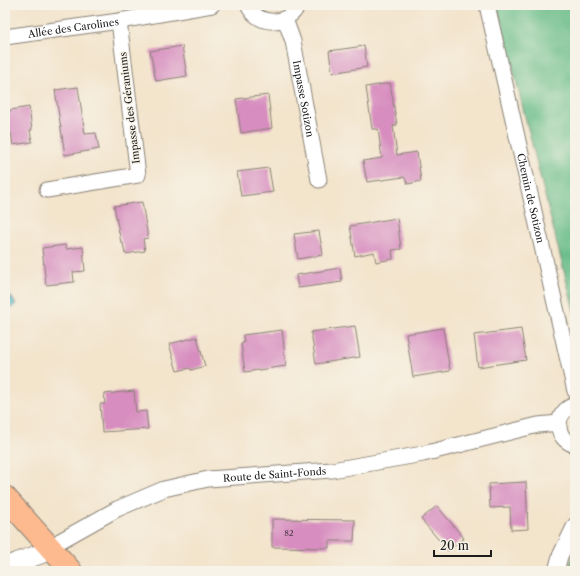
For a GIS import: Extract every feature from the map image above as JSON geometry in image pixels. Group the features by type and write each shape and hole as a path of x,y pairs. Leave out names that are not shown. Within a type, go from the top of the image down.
{"main road":[{"path":"5,496 71,571"}],"street":[{"name":"Allée des Carolines","path":"5,37 119,21 212,5"},
{"path":"248,5 254,14 260,19 277,22 292,14 298,5"},
{"name":"Chemin de Sotizon","path":"487,5 575,391"},
{"name":"Impasse Sotizon","path":"285,19 293,42 319,180"},
{"name":"Impasse des Géraniums","path":"47,190 138,175 119,21"},
{"path":"575,405 569,407 562,414 559,423 560,432 565,440 575,445"},
{"name":"Route de Saint-Fonds","path":"5,567 51,550 60,541 117,509 164,489 208,479 339,469 423,454 538,425 559,423"},
{"path":"556,571 560,556 575,525"}],"green space":[{"path":"497,5 575,5 575,315"},
{"path":"575,551 575,571 567,571"}],"water":[{"path":"8,292 16,304 5,313 5,295"}],"building":[{"path":"182,46 187,76 156,81 150,51"},
{"path":"364,46 367,67 332,73 329,51"},
{"path":"390,83 397,125 393,126 397,155 417,152 421,181 408,184 404,177 367,182 363,161 382,158 378,129 372,129 366,87"},
{"path":"78,87 85,134 96,133 99,149 65,155 55,90"},
{"path":"268,95 272,128 241,133 236,99"},
{"path":"29,107 32,142 13,145 11,133 5,134 5,111"},
{"path":"269,168 273,192 241,196 237,172"},
{"path":"142,202 148,238 143,239 145,251 125,254 123,243 121,243 114,206"},
{"path":"397,218 401,249 392,250 393,259 376,262 374,252 355,256 350,226"},
{"path":"319,231 323,255 298,259 294,234"},
{"path":"65,245 66,249 83,247 85,271 73,272 74,282 46,285 42,248"},
{"path":"340,268 342,282 298,288 296,275"},
{"path":"355,326 360,357 316,364 311,332"},
{"path":"443,328 450,371 413,377 406,334"},
{"path":"521,329 526,360 478,367 474,335"},
{"path":"282,330 286,366 245,372 241,344 244,343 243,335"},
{"path":"197,337 205,366 191,370 190,368 177,371 169,344"},
{"path":"134,391 136,412 146,411 148,429 102,432 100,404 105,404 104,394"},
{"path":"526,482 528,529 511,530 510,507 490,508 489,484"},
{"path":"437,506 464,538 448,551 421,519"},
{"path":"272,519 355,520 354,541 329,541 329,548 272,547"}]}
